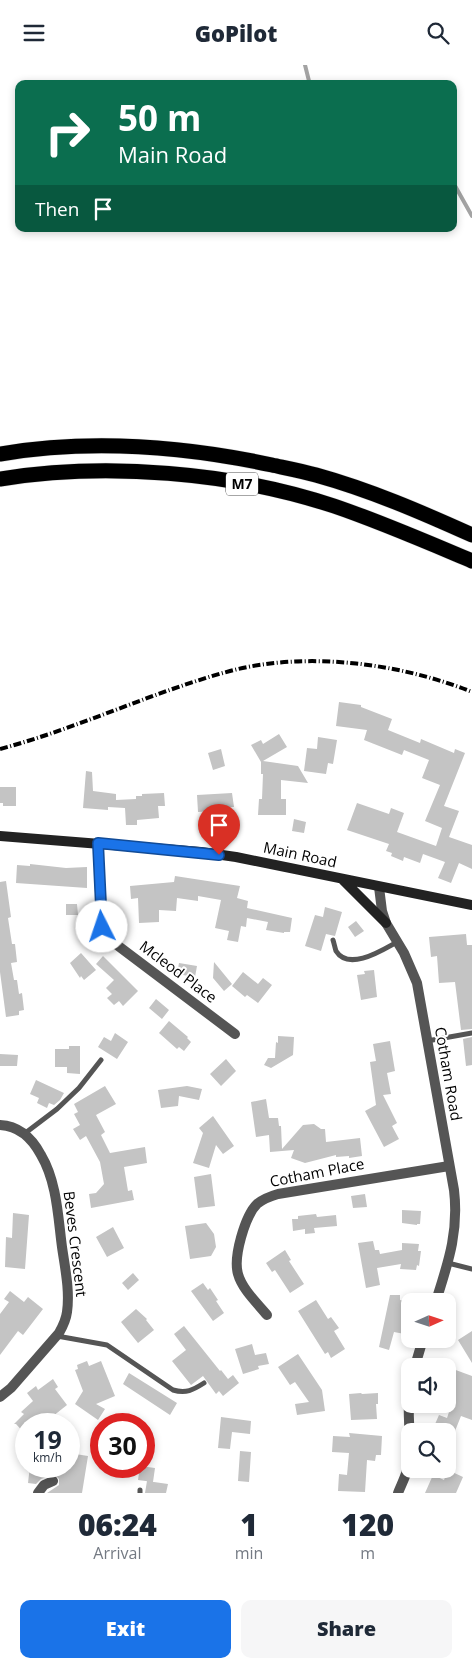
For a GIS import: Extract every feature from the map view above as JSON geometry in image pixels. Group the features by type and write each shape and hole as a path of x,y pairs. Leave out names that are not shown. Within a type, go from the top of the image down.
{"highway":[{"name":"M7","path":"0,454 52,448 115,447 168,449 243,459 315,475 375,493 472,535"},
{"name":"M7","path":"0,479 71,471 202,477 281,491 333,506 409,534 472,561"}],"main road":[{"name":"Main Road","path":"0,836 210,853 472,905"},
{"path":"342,879 386,923"}],"street":[{"name":"Mcleod Place","path":"98,843 101,918 102,927 106,935 235,1034"},
{"name":"Cotham Road","path":"379,887 382,911 386,923 411,967 417,983 456,1210 455,1233 439,1293"},
{"name":"Beves Crescent","path":"0,1125 8,1125 20,1130 31,1140 48,1169 53,1188 68,1299 65,1324 11,1388 0,1397"},
{"name":"Cotham Place","path":"267,1315 242,1285 236,1264 247,1222 257,1204 268,1197 278,1194 449,1166"},
{"path":"398,1493 409,1463 408,1413"},
{"path":"38,1493 44,1485 53,1481"}],"lane":[{"path":"333,940 336,952 341,956 358,959 376,953 397,942"},
{"path":"427,1041 472,1033"},
{"path":"24,1134 57,1109 79,1088 101,1060"},
{"path":"448,1263 472,1269"},
{"path":"56,1336 107,1345 173,1390 187,1392 204,1383"}],"building":[{"path":"339,702 361,705 361,707 392,719 388,730 420,743 421,739 454,753 455,749 465,753 444,806 459,811 449,837 472,845 472,869 459,863 451,883 438,878 445,862 423,854 420,863 404,857 403,861 391,856 392,853 386,851 389,844 347,830 357,803 389,814 391,808 404,813 397,832 436,846 442,828 425,821 440,785 422,778 429,760 404,750 402,755 364,740 367,730 336,726"},
{"path":"279,734 287,747 263,761 298,766 308,783 281,780 281,799 286,799 286,815 258,815 259,799 262,799 263,774 261,774 261,762 251,745 261,740 263,744"},
{"path":"318,737 337,740 333,764 328,763 326,774 304,771 307,748 317,749"},
{"path":"221,749 225,766 213,770 208,753"},
{"path":"86,771 92,772 93,791 116,794 116,800 136,799 136,796 142,796 142,794 164,793 165,806 158,806 159,818 137,820 137,825 126,825 125,808 108,807 108,810 83,808"},
{"path":"0,787 16,787 16,806 3,806 3,803 0,803"},
{"path":"232,793 234,807 225,807 226,810 198,812 197,795"},
{"path":"294,819 306,822 304,833 292,831"},
{"path":"30,864 66,868 87,867 87,888 16,883 17,865 30,866"},
{"path":"175,876 240,886 237,898 248,901 247,908 292,918 290,932 266,930 268,922 247,918 246,927 241,926 238,942 227,940 229,931 215,928 221,900 198,896 198,901 177,898 176,911 159,910 159,922 139,923 138,898 131,899 130,886 174,882"},
{"path":"6,881 11,917 8,918 12,944 15,944 17,962 11,963 14,980 17,980 19,994 22,993 24,1010 19,1011 19,1015 6,1017 0,972 0,882"},
{"path":"66,904 77,904 78,915 66,915"},
{"path":"325,907 342,912 335,936 326,934 321,951 305,946 315,915 323,917"},
{"path":"356,921 364,931 355,937 348,927"},
{"path":"466,934 467,945 472,945 472,1029 461,1030 455,982 439,983 437,956 431,957 429,937"},
{"path":"81,953 96,970 84,980 81,976 80,978 70,963"},
{"path":"103,956 138,991 123,1006 119,1001 114,1005 107,998 112,994 106,988 114,980 96,964"},
{"path":"214,962 232,984 224,991 213,978"},
{"path":"179,963 197,966 195,977 177,974"},
{"path":"374,970 377,997 361,1000 357,975 365,974 364,971"},
{"path":"243,972 258,984 263,978 272,985 258,1003 247,995 245,997 232,986"},
{"path":"156,999 169,1010 162,1019 149,1008"},
{"path":"169,1021 188,1037 191,1042 184,1051 179,1047 177,1049 159,1033"},
{"path":"115,1033 128,1042 117,1059 98,1047 104,1037 111,1041"},
{"path":"278,1036 294,1037 293,1055 271,1068 264,1065 268,1058 275,1058"},
{"path":"472,1037 472,1065 466,1066 463,1039"},
{"path":"390,1041 395,1071 387,1073 391,1094 383,1095 397,1123 392,1126 399,1139 384,1147 365,1111 376,1105 370,1062 376,1061 373,1044"},
{"path":"69,1046 80,1046 80,1074 67,1073 67,1067 55,1067 55,1049 69,1049"},
{"path":"0,1054 18,1055 17,1066 0,1066"},
{"path":"226,1059 236,1071 221,1086 210,1074"},
{"path":"36,1080 64,1093 60,1100 54,1105 49,1103 47,1108 37,1103 39,1098 30,1094"},
{"path":"105,1086 116,1104 96,1115 105,1132 101,1135 110,1153 145,1147 147,1163 124,1167 128,1191 132,1190 134,1200 91,1208 89,1194 96,1193 104,1184 100,1162 86,1136 80,1140 73,1129 80,1125 74,1114 78,1112 74,1104"},
{"path":"187,1086 202,1089 199,1100 179,1096 178,1106 161,1108 158,1090"},
{"path":"266,1099 269,1118 278,1118 279,1126 281,1126 282,1149 303,1125 314,1124 321,1129 325,1129 326,1142 360,1138 362,1156 349,1158 349,1156 336,1157 336,1155 305,1163 291,1158 294,1150 270,1152 269,1135 256,1137 251,1102"},
{"path":"213,1116 234,1146 223,1154 216,1145 209,1168 193,1163 203,1133 199,1128"},
{"path":"211,1174 215,1206 198,1208 194,1177"},
{"path":"365,1194 367,1207 353,1208 351,1196"},
{"path":"402,1210 421,1211 420,1224 402,1223"},
{"path":"13,1213 29,1215 25,1269 5,1267 6,1237 12,1238"},
{"path":"316,1214 317,1217 336,1215 337,1226 314,1228 315,1233 305,1234 305,1229 293,1231 292,1219 298,1219 298,1216"},
{"path":"206,1223 214,1234 216,1247 211,1256 190,1259 185,1226"},
{"path":"113,1227 124,1248 107,1257 96,1237"},
{"path":"373,1241 375,1250 379,1250 380,1254 402,1250 402,1243 419,1244 418,1251 421,1251 419,1266 417,1265 416,1270 400,1269 401,1264 377,1268 380,1285 366,1288 358,1243"},
{"path":"285,1250 291,1260 289,1261 304,1284 290,1293 275,1270 272,1272 266,1263"},
{"path":"133,1273 139,1280 128,1290 122,1283"},
{"path":"203,1283 208,1290 210,1288 224,1313 213,1321 191,1291"},
{"path":"10,1291 24,1302 28,1297 43,1309 23,1335 18,1331 0,1355 0,1314 9,1302 4,1299"},
{"path":"390,1295 400,1295 401,1333 394,1332 389,1350 379,1347"},
{"path":"316,1300 328,1319 331,1317 339,1328 334,1331 345,1349 331,1358 328,1352 325,1354 298,1311"},
{"path":"136,1309 147,1319 154,1330 138,1343 121,1322"},
{"path":"184,1326 220,1371 228,1379 233,1375 239,1383 223,1396 219,1391 216,1394 203,1376 191,1385 172,1361 186,1350 174,1334"},
{"path":"472,1331 472,1363 458,1340"},
{"path":"252,1344 255,1355 266,1353 269,1364 258,1366 259,1369 243,1374 235,1349"},
{"path":"298,1354 322,1390 325,1411 297,1415 295,1404 309,1402 295,1382 290,1385 278,1367"},
{"path":"87,1361 89,1366 101,1361 115,1396 96,1404 105,1409 102,1413 90,1414 75,1404 83,1391 75,1370 78,1369 77,1365"},
{"path":"456,1370 472,1376 472,1420 461,1416 456,1428 456,1423 436,1423 439,1415 447,1418 449,1413 456,1413"},
{"path":"129,1373 177,1403 170,1415 123,1384"},
{"path":"53,1379 58,1387 55,1389 67,1405 57,1413 21,1412 33,1401 27,1393 36,1386 38,1390"},
{"path":"378,1393 378,1404 376,1404 377,1419 351,1420 349,1394"},
{"path":"221,1417 251,1421 250,1434 232,1432 230,1449 218,1448"},
{"path":"349,1433 382,1436 381,1455 376,1455 375,1461 367,1460 365,1492 338,1491 339,1474 347,1475 349,1453 332,1452 333,1436 350,1437"},
{"path":"240,1451 251,1452 249,1482 238,1481"},
{"path":"80,1455 88,1456 82,1493 47,1493 59,1485 59,1479 80,1478"},
{"path":"456,1474 463,1477 456,1493 425,1493 432,1478 444,1480 445,1478 456,1478"},
{"path":"29,1478 44,1478 36,1484 28,1483"},
{"path":"138,1478 154,1478 153,1482 138,1480"},
{"path":"147,1481 168,1484 166,1493 145,1493"}],"waterway":[{"path":"305,65 309,80"},
{"path":"457,189 472,216"}],"railway":[{"path":"0,749 58,731 172,689 230,671 259,665 321,661 384,667 444,682 472,692"}],"route":[{"path":"102,927 98,843 219,855"}]}
